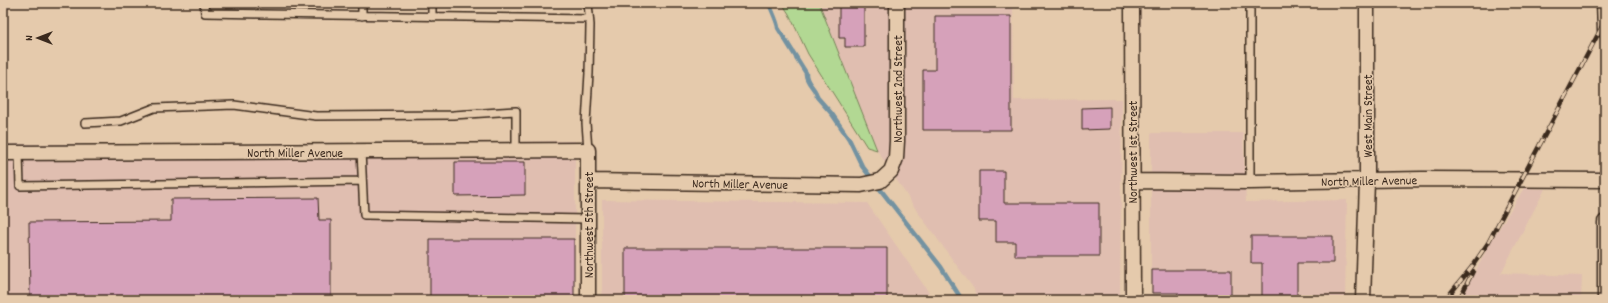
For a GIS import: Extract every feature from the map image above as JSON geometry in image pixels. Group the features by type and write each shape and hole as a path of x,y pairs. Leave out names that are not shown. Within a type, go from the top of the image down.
{"street":[{"name":"Northwest 2nd Street","path":"886,176 894,167 897,141 897,3"},
{"name":"Northwest 1st Street","path":"1132,3 1133,300"},
{"name":"West Main Street","path":"1363,300 1367,181 1368,3"},
{"path":"1604,3 1605,31"},
{"name":"North Miller Avenue","path":"3,153 588,150"},
{"name":"Northwest 5th Street","path":"588,150 588,300"},
{"name":"North Miller Avenue","path":"588,181 861,185 886,176"},
{"name":"North Miller Avenue","path":"1132,181 1250,182 1422,179 1605,180"},
{"path":"1605,222 1605,300"}],"lane":[{"path":"204,3 205,13 589,19"},
{"path":"362,3 362,16"},
{"path":"432,3 432,17"},
{"path":"588,3 589,73 586,122 588,150"},
{"path":"1250,3 1250,182"},
{"path":"85,123 121,121 154,108 234,105 316,116 453,115 516,111 516,150"},
{"path":"361,151 364,215 588,219"},
{"path":"19,154 20,186 362,181"}],"shaded area":[{"path":"819,3 1013,3 1014,100 1122,99 1120,300 977,300 974,289 917,211 877,150"},
{"path":"1151,133 1243,133 1246,202 1347,200 1345,300 1151,300"},
{"path":"575,141 575,300 3,300 3,142 9,144 380,144"},
{"path":"1524,188 1545,189 1501,273 1582,276 1581,300 1461,300 1489,245"},
{"path":"602,200 867,203 934,300 602,300"}],"green space":[{"path":"782,3 819,3 877,150 867,147 808,54 789,14"}],"building":[{"path":"839,3 864,3 864,47 845,47 845,38 839,38"},
{"path":"935,16 1011,16 1011,130 923,130 923,70 935,70"},
{"path":"1110,107 1110,129 1082,130 1082,108"},
{"path":"455,162 525,162 525,195 455,196"},
{"path":"979,171 1004,171 1004,203 1099,203 1099,256 1015,256 1015,242 996,242 996,221 979,221"},
{"path":"318,198 319,220 331,220 331,300 30,300 29,222 171,221 171,199"},
{"path":"1251,236 1333,236 1333,263 1297,263 1297,300 1262,300 1262,263 1251,263"},
{"path":"430,239 574,239 574,300 430,300"},
{"path":"625,248 887,248 887,300 625,300"},
{"path":"1152,270 1231,270 1231,298 1178,298 1178,293 1152,293"}],"waterway":[{"path":"769,3 778,28 806,73 807,80 815,91 817,97 832,114 849,139 862,166 941,267 962,300"}],"railway":[{"path":"1445,300 1471,268 1488,243 1605,21"},
{"path":"1459,300 1473,271"}]}
